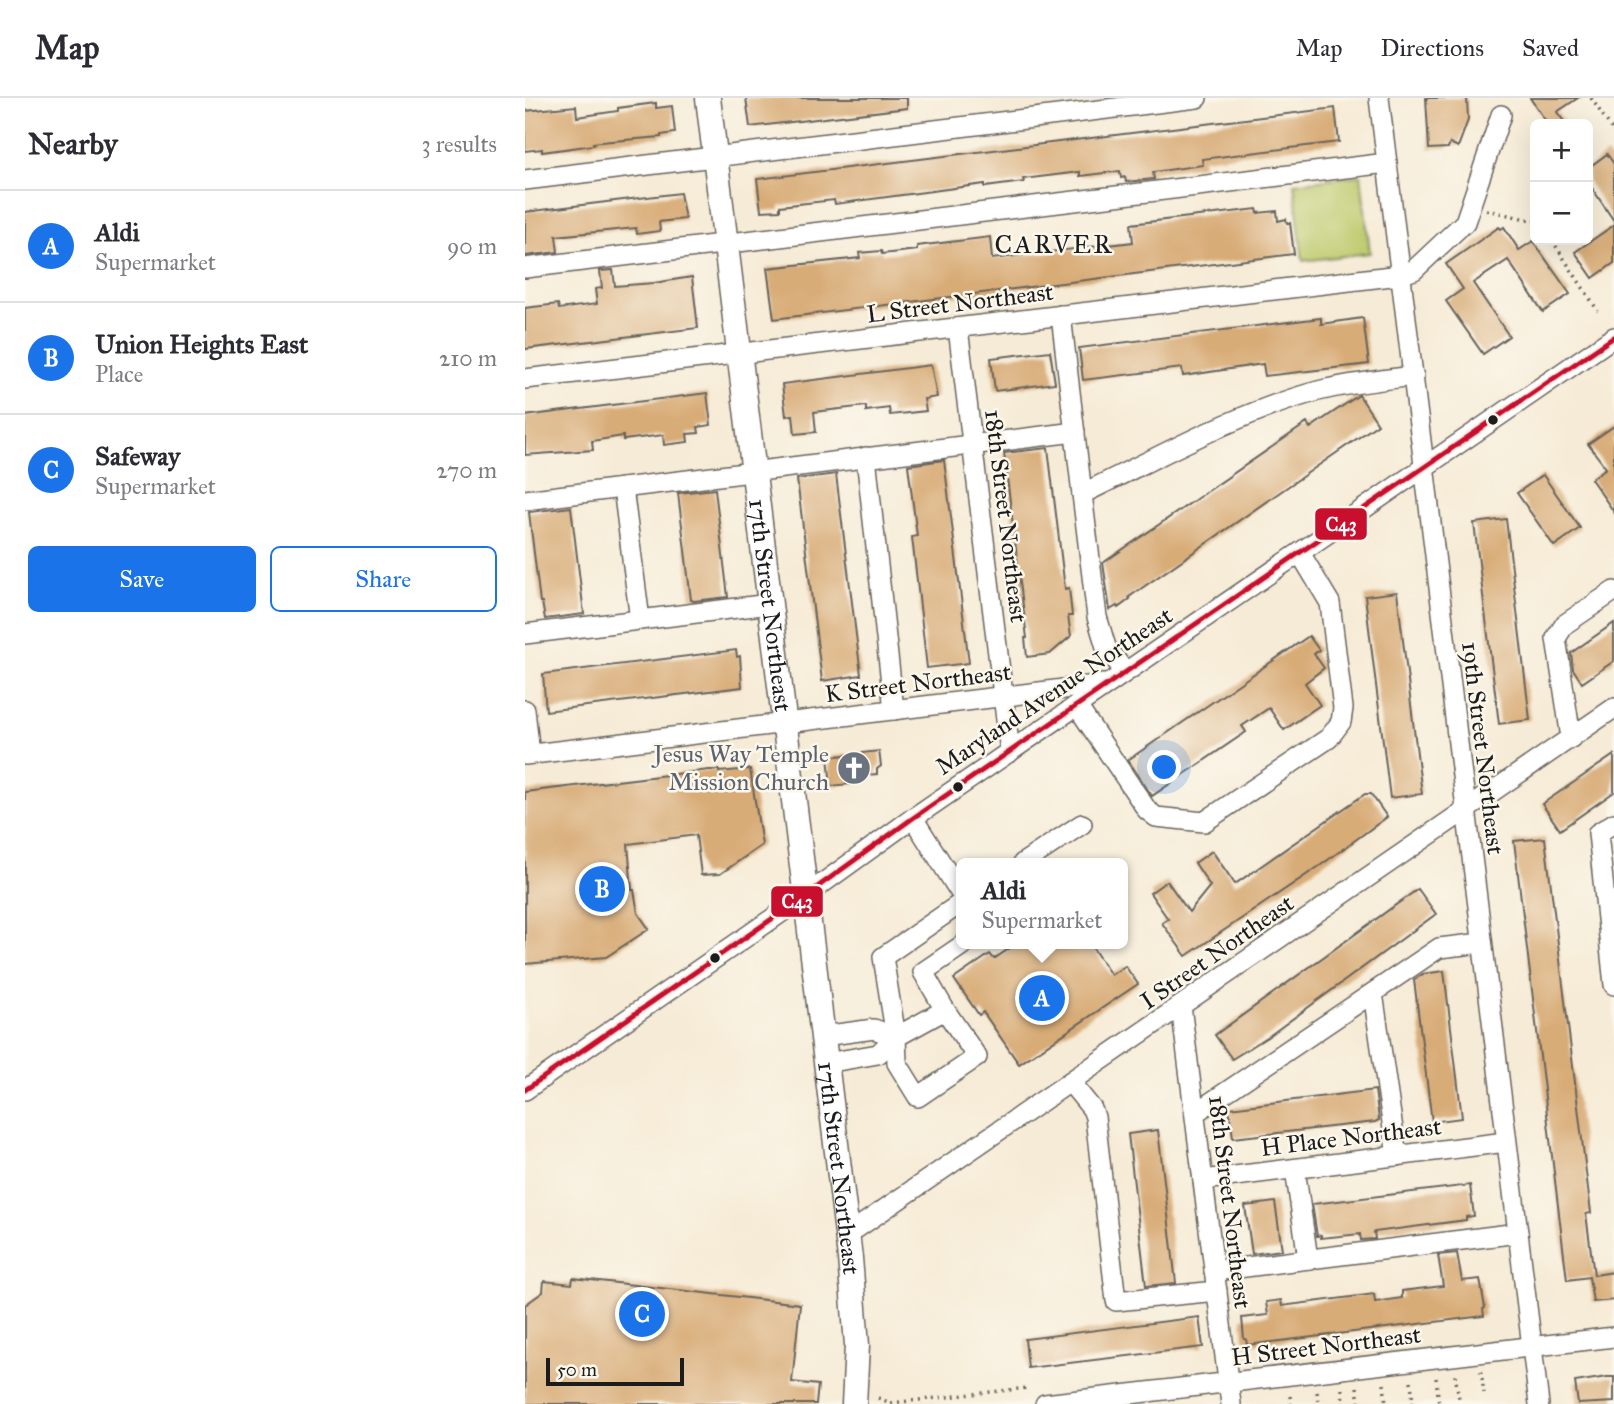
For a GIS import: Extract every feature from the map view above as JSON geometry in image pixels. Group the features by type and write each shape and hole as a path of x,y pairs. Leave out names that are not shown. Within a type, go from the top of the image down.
{"main road":[{"name":"17th Street Northeast","path":"708,98 866,1401"}],"street":[{"path":"525,180 1197,98"},
{"name":"19th Street Northeast","path":"1379,98 1539,1404"},
{"path":"1400,275 1414,270 1465,222 1501,115"},
{"path":"525,268 1387,163"},
{"name":"L Street Northeast","path":"525,379 1400,275"},
{"path":"1061,315 1097,617 1117,678"},
{"name":"18th Street Northeast","path":"958,328 1010,752"},
{"name":"Maryland Avenue Northeast","path":"525,1090 806,896 913,818 1614,337"},
{"path":"1082,494 1167,452 1264,410 1317,392 1357,383 1414,376"},
{"path":"525,500 1075,432"},
{"path":"866,457 894,710"},
{"path":"623,488 640,620"},
{"path":"1077,706 1147,810 1156,817 1204,822 1329,738 1341,722 1343,708 1330,603 1300,552"},
{"path":"1571,737 1556,638 1565,624 1614,591"},
{"path":"525,634 770,604"},
{"name":"K Street Northeast","path":"527,755 1004,696 1117,678"},
{"name":"I Street Northeast","path":"847,1235 1614,708"},
{"path":"525,710 527,755"},
{"path":"913,818 956,886"},
{"path":"1614,823 1598,833 1614,985"},
{"path":"1055,855 1082,824"},
{"path":"956,906 883,957 896,1037 897,1063 918,1097 977,1058 923,972 957,949"},
{"path":"1195,1114 1439,948 1482,943"},
{"path":"1373,993 1397,1156"},
{"name":"18th Street Northeast","path":"1181,1006 1231,1404"},
{"path":"826,1063 878,1055 896,1037 946,1010"},
{"path":"823,1036 874,1029 896,1037"},
{"path":"1070,1082 1092,1109 1095,1117 1116,1301 1217,1291"},
{"name":"H Place Northeast","path":"1203,1180 1506,1142"},
{"path":"1296,1169 1308,1259"},
{"path":"1214,1271 1518,1233"},
{"name":"H Street Northeast","path":"1045,1404 1614,1337"}],"path":[{"path":"1591,98 1614,132"},
{"path":"1471,206 1530,220"},
{"path":"1555,245 1598,311"},
{"path":"1481,1371 1484,1393"},
{"path":"1455,1375 1459,1398"},
{"path":"1436,1378 1439,1404"},
{"path":"1411,1381 1413,1404"},
{"path":"1384,1384 1386,1404"},
{"path":"1357,1387 1359,1404"},
{"path":"866,1401 891,1403 1028,1388"},
{"path":"1342,1389 1343,1404"},
{"path":"1317,1392 1318,1404"},
{"path":"1290,1395 1291,1404"}],"green space":[{"path":"1361,175 1370,253 1303,261 1294,183"}],"building":[{"path":"746,98 907,98 907,108 750,127"},
{"path":"1426,98 1467,98 1468,120 1458,147 1450,143 1448,148 1429,149"},
{"path":"1530,98 1578,98 1557,112 1562,119 1545,119"},
{"path":"656,103 656,108 672,106 675,133 542,152 542,149 525,151 525,111 576,106 577,117"},
{"path":"1335,108 1339,142 1202,159 1203,165 1153,172 1154,179 1126,182 1125,177 1121,178 1120,171 1080,176 1080,172 985,187 985,184 835,204 834,200 780,206 780,210 761,211 757,179"},
{"path":"1607,154 1614,164 1614,221 1593,190 1593,164"},
{"path":"680,193 685,219 659,222 660,231 637,234 636,228 556,236 558,252 525,256 525,212"},
{"path":"1257,209 1258,213 1277,211 1278,221 1286,219 1287,223 1290,223 1294,254 774,319 767,268 860,258 859,253 881,251 882,254 917,250 917,246 990,237 992,259 1133,242 1131,224"},
{"path":"1614,225 1614,263 1593,278 1575,252 1585,245 1593,245 1593,240"},
{"path":"1499,227 1504,227 1519,250 1530,243 1536,245 1570,294 1543,312 1508,260 1473,283 1509,336 1483,354 1446,301 1463,289 1446,264"},
{"path":"613,270 615,286 692,277 698,328 525,349 525,308 558,304 559,309 597,304 595,289 602,288 600,271"},
{"path":"1321,318 1321,324 1363,318 1369,364 1265,376 1263,364 1183,376 1182,368 1083,380 1079,348"},
{"path":"1050,351 1055,383 995,391 991,358"},
{"path":"931,365 937,397 924,399 926,411 890,415 889,408 866,411 866,406 814,412 816,432 795,434 793,415 786,416 782,384"},
{"path":"707,393 711,425 698,427 699,433 687,434 688,442 664,445 663,435 623,440 623,436 592,441 593,450 525,455 525,416"},
{"path":"1359,395 1378,424 1129,597 1130,599 1118,608 1117,606 1110,610 1103,563 1307,423 1310,428"},
{"path":"1614,426 1614,512 1591,479 1606,468 1588,444"},
{"path":"1048,448 1065,589 1069,588 1072,616 1068,616 1071,636 1050,654 1027,657 1027,638 1004,453"},
{"path":"944,460 969,663 927,668 912,537 917,536 908,465"},
{"path":"836,474 861,675 822,681 797,479"},
{"path":"1543,475 1580,528 1554,546 1517,493"},
{"path":"715,489 728,597 694,601 691,600 678,493"},
{"path":"571,507 584,614 545,619 540,602 529,512"},
{"path":"1506,519 1530,720 1499,724 1474,523"},
{"path":"1397,592 1422,794 1390,798 1365,596"},
{"path":"1614,623 1614,661 1582,683 1573,669 1571,653"},
{"path":"1309,636 1319,650 1314,654 1324,668 1305,683 1320,705 1284,730 1269,708 1242,726 1246,732 1152,796 1128,760"},
{"path":"736,650 737,657 740,656 742,687 546,711 543,674"},
{"name":"Jesus Way Temple Mission Church","path":"879,751 881,766 877,769 877,774 856,776 857,783 831,786 828,757"},
{"path":"1614,755 1614,792 1560,830 1542,804"},
{"path":"750,769 762,845 720,874 701,875 696,835 628,844 632,890 638,913 649,929 606,957 525,964 525,792 709,770 719,772"},
{"path":"1365,794 1371,794 1387,817 1186,956 1162,923 1168,919 1150,893 1167,881 1189,912 1210,886 1195,863 1212,851 1235,884"},
{"path":"1545,838 1591,1213 1586,1214 1594,1275 1614,1272 1614,1300 1593,1302 1589,1277 1567,1280 1514,841"},
{"path":"1418,889 1436,914 1269,1036 1232,1059 1215,1035"},
{"path":"1009,949 1093,949 1111,975 1125,966 1138,984 1019,1064 983,1012 979,1015 954,979 990,954 994,959"},
{"path":"1444,971 1462,1118 1432,1122 1414,980 1423,974"},
{"path":"1375,1090 1379,1120 1375,1122 1233,1138 1229,1108"},
{"path":"1158,1130 1176,1283 1146,1286 1128,1134"},
{"path":"1470,1185 1474,1216 1466,1217 1466,1220 1374,1232 1375,1239 1361,1240 1360,1234 1321,1238 1321,1235 1317,1236 1312,1204"},
{"path":"1275,1202 1282,1250 1252,1254 1245,1206"},
{"path":"1457,1253 1462,1281 1480,1279 1484,1316 1247,1345 1244,1339 1242,1318 1268,1315 1266,1302 1281,1300 1282,1306 1374,1294 1375,1302 1402,1298 1402,1291 1443,1286 1438,1255"},
{"path":"573,1278 800,1304 792,1382 818,1385 816,1404 525,1404 525,1305 543,1292 544,1281 572,1284"},
{"path":"1199,1317 1203,1347 1028,1368 1025,1339"},
{"path":"1614,1377 1614,1402 1578,1404 1575,1382"}],"transit line":[{"name":"C43","path":"525,1090 913,818 1614,337"}],"place":[{"name":"Jesus Way Temple Mission Church","path":"854,768"},
{"name":"Union Heights East","path":"602,889"},
{"name":"Aldi","path":"1042,998"},
{"name":"Safeway","path":"642,1314"}],"district":[{"name":"CARVER","path":"1054,244"}]}
